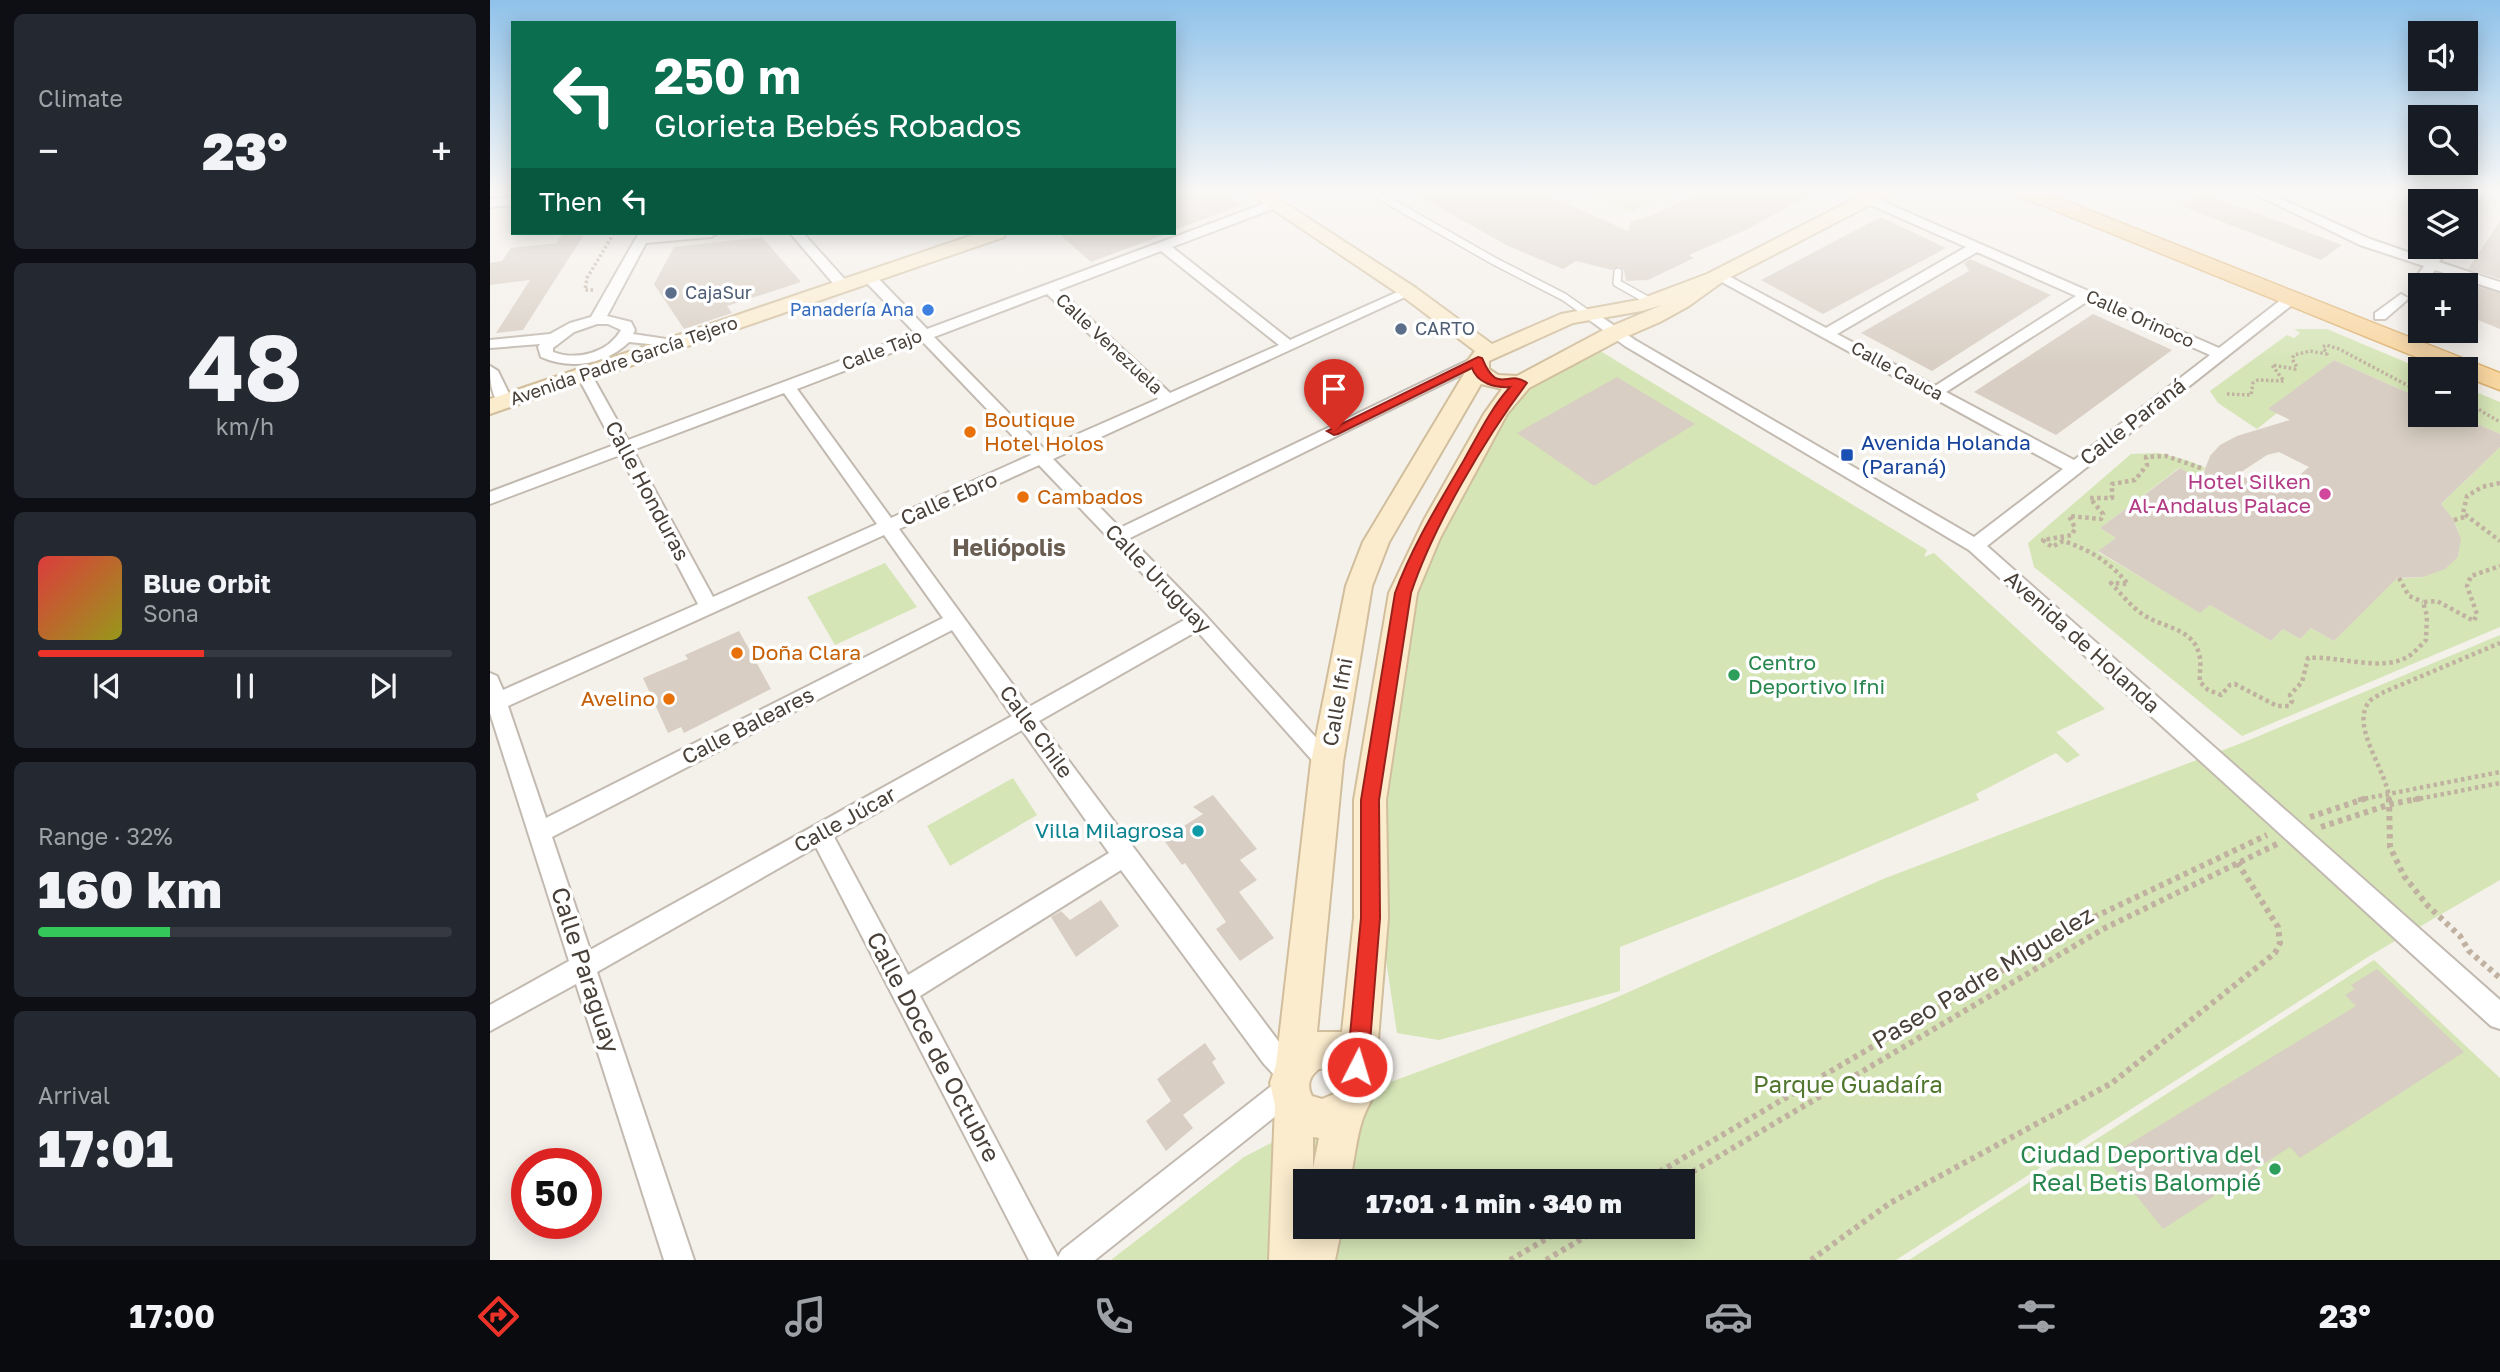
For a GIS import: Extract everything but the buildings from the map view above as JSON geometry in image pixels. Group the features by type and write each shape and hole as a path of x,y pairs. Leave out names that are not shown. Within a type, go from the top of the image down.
{"main road":[{"name":"Avenida Padre García Tejero","path":"498,405 945,251"},
{"path":"1346,251 1409,292 1487,357 1529,360 1533,366 1527,379"},
{"path":"1487,357 1545,327 1588,314 1651,302 1716,277 1767,251"},
{"path":"2175,251 2500,382"},
{"path":"2218,251 2500,364"},
{"path":"1357,1067 1371,918 1370,800 1403,593 1412,568 1452,491 1504,401 1527,379 1682,302 1716,277"},
{"path":"1487,357 1485,377 1493,382 1527,379"},
{"name":"Calle Ifni","path":"1290,1260 1292,1084 1327,762 1359,586 1376,542 1487,357"},
{"path":"1333,1169 1345,1110 1358,1090 1360,1078 1357,1067 1348,1054 1324,1047 1308,1053 1292,1084 1312,1118 1335,1116 1345,1110"},
{"path":"1314,1260 1318,1239"}],"street":[{"path":"597,320 635,251"},
{"path":"812,251 843,286"},
{"name":"Calle Tajo","path":"490,498 1146,251"},
{"path":"1168,251 1289,346"},
{"path":"1828,332 1970,251"},
{"name":"Calle Orinoco","path":"1989,251 2220,354"},
{"path":"2390,251 2500,287"},
{"path":"2426,273 2435,259"},
{"name":"Calle Uruguay","path":"869,277 1199,621 1327,762"},
{"name":"Calle Cauca","path":"1716,277 1828,332 2075,468"},
{"name":"Calle Venezuela","path":"1049,288 1168,400"},
{"name":"Calle Ebro","path":"492,696 709,607 1409,292"},
{"path":"1937,392 2087,295"},
{"name":"Calle Paraná","path":"1975,546 2292,298"},
{"path":"2380,316 2401,299"},
{"name":"Avenida de Holanda","path":"1588,314 1615,334 1975,546 2500,1017"},
{"path":"597,320 619,321 626,325 626,337 617,345 594,356 568,361 546,354 545,347 552,338 572,327 597,320"},
{"path":"626,337 674,344"},
{"path":"490,361 495,343 552,338"},
{"path":"1118,536 1487,357"},
{"path":"550,387 556,375 555,359"},
{"path":"490,371 498,405"},
{"name":"Calle Honduras","path":"585,375 709,607"},
{"name":"Calle Chile","path":"787,386 1124,856 1292,1084"},
{"name":"Calle Baleares","path":"540,832 955,620"},
{"name":"Calle Júcar","path":"490,1019 1199,621"},
{"name":"Calle Paraguay","path":"492,696 540,832 679,1260"},
{"name":"Calle Doce de Octubre","path":"821,834 1045,1260"},
{"path":"904,992 1124,856"},
{"path":"1072,1260 1292,1084"}],"lane":[{"path":"1476,251 1588,314"},
{"path":"1619,272 1617,283 1651,302"}],"path":[{"path":"593,290 585,290 587,278 603,251"},
{"path":"2227,394 2251,395 2253,383 2258,380 2284,381 2272,365 2295,369 2297,367 2292,359 2294,355 2310,351 2327,354 2323,347 2326,345 2339,349 2408,386"},
{"path":"2478,409 2500,422"},
{"path":"2201,468 2161,455 2149,456 2144,471 2135,480 2112,484 2112,498 2090,498 2103,514 2101,519 2069,516 2075,528 2072,535 2043,538 2052,547 2063,541 2087,549 2122,575 2128,584 2111,583 2140,612 2185,632 2196,646 2202,666 2199,677 2208,690 2221,695 2230,685 2235,684 2277,706 2289,706 2292,701 2290,695 2301,688 2305,680 2308,658 2360,663 2408,657 2426,640 2427,616 2423,602"},
{"path":"2464,517 2468,496 2482,487 2500,483"},
{"path":"2454,520 2464,517 2486,528 2500,541"},
{"path":"2399,578 2409,596 2423,602 2428,600 2441,603 2474,621 2477,614 2467,586 2471,576 2500,566"},
{"path":"2500,643 2370,701 2365,710 2364,726 2389,793 2390,847 2404,876 2428,906 2460,936 2469,951 2500,978"},
{"path":"2307,818 2352,801 2500,772"},
{"path":"2320,827 2391,804 2500,783"},
{"path":"1664,1169 2088,920 2270,833"},
{"name":"Paseo Padre Miguelez","path":"1695,1170 2103,929 2279,844"},
{"path":"1811,1260 1889,1203 2112,1083 2275,953 2280,943 2278,927 2237,862"},
{"path":"1510,1260 1546,1239"},
{"path":"1546,1260 1582,1239"}],"green space":[{"path":"2294,329 2327,329 2408,363 2408,393 2334,360 2269,409 2277,413 2257,429 2218,403 2210,391 2287,335 2294,338 2300,333"},
{"name":"Centro Deportivo Ifni","path":"1597,349 1927,550 1924,557 1934,553 2105,709 2056,732 2080,755 2067,763 2056,753 1976,794 1979,800 1801,876 1620,947 1620,991 1439,1040 1397,1033 1383,940 1384,805 1416,582 1509,406 1520,391"},
{"path":"2478,393 2500,402 2500,434 2478,424"},
{"path":"2500,447 2500,627 2242,736 2034,567 2028,543 2131,454 2158,453 2186,460 2206,468 2195,476 2179,468 2100,528 2116,538 2098,552 2200,612 2210,605 2271,641 2283,629 2300,639 2311,628 2334,641 2394,579 2423,577 2458,557 2459,534 2441,504"},
{"path":"885,563 917,607 835,645 807,597"},
{"name":"Parque Guadaíra","path":"2500,635 2500,880 2371,955 1896,1260 1111,1260 1244,1157 1388,1083 1604,1003 1883,879 2247,741"},
{"path":"1013,778 1037,815 950,866 927,826"},
{"name":"Ciudad Deportiva del Real Betis Balompié","path":"2374,960 2500,1078 2500,1260 1909,1260"}],"place":[{"name":"CajaSur","path":"671,293"},
{"name":"Panadería Ana","path":"928,310"},
{"name":"CARTO","path":"1401,329"},
{"name":"Boutique Hotel Holos","path":"970,432"},
{"name":"Avenida Holanda (Paraná)","path":"1847,455"},
{"name":"Hotel Silken Al-Andalus Palace","path":"2325,494"},
{"name":"Cambados","path":"1023,497"},
{"name":"Doña Clara","path":"737,653"},
{"name":"Centro Deportivo Ifni","path":"1734,675"},
{"name":"Avelino","path":"669,699"},
{"name":"Villa Milagrosa","path":"1198,831"},
{"name":"Ciudad Deportiva del Real Betis Balompié","path":"2275,1169"}],"district":[{"name":"Heliópolis","path":"1009,548"}],"route":[{"path":"1334,431 1478,361 1479,372 1489,380 1504,384 1521,383 1504,401 1452,491 1412,568 1403,593 1370,800 1371,918 1357,1067"}]}
